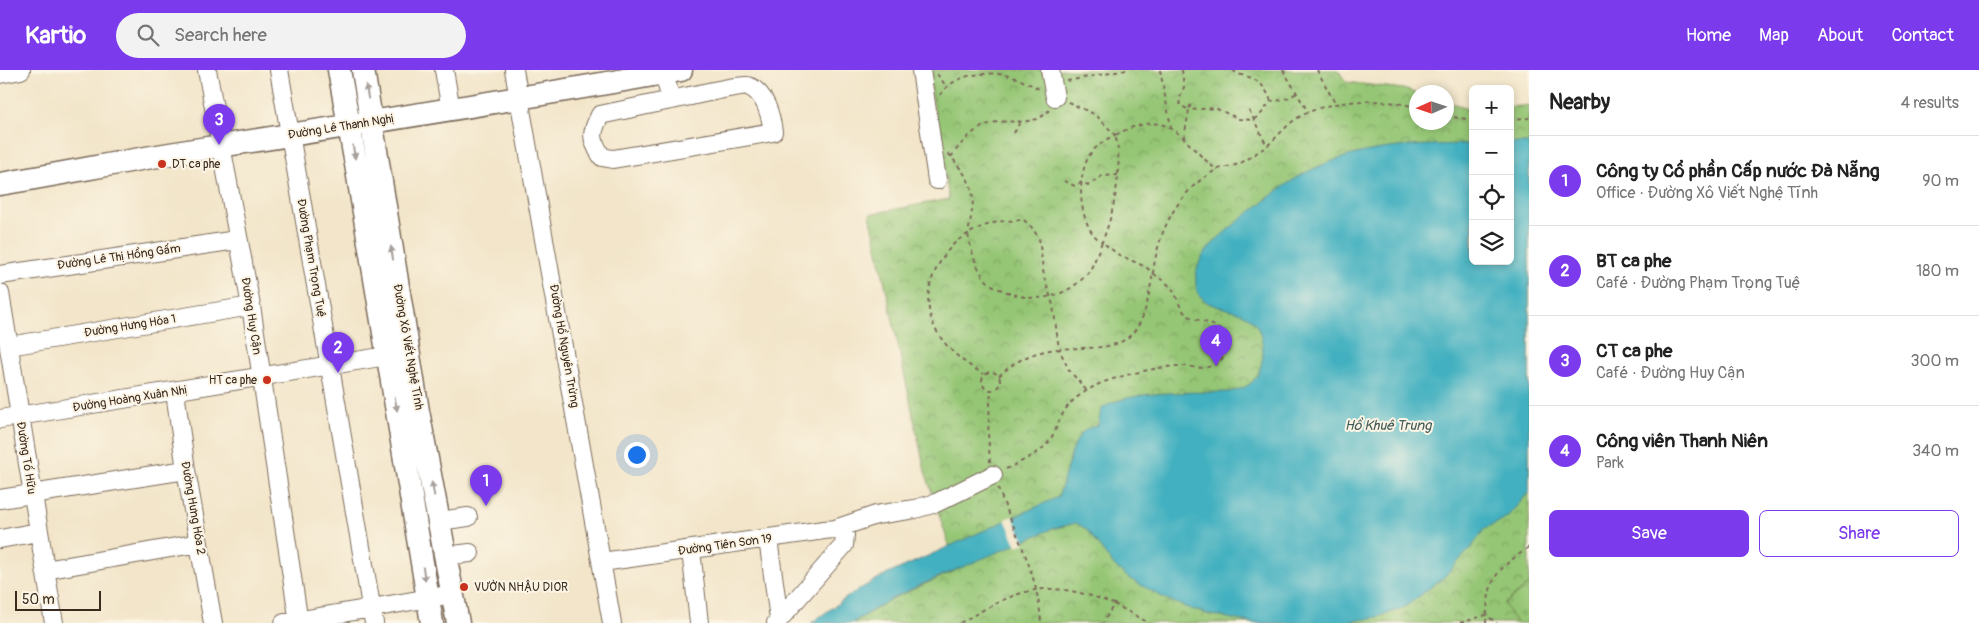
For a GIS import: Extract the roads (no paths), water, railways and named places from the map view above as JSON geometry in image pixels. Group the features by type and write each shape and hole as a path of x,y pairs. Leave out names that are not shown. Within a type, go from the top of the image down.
{"main road":[{"name":"Đường Xô Viết Nghệ Tĩnh","path":"339,70 398,354 439,521 458,623"},
{"name":"Đường Xô Viết Nghệ Tĩnh","path":"363,70 386,220 398,354 432,623"},
{"name":"Đường Lê Thanh Nghị","path":"0,184 372,121 519,99 659,72"}],"street":[{"path":"0,74 21,70"},
{"name":"Đường Huy Cận","path":"207,70 251,306 294,622"},
{"name":"Đường Phạm Trọng Tuệ","path":"279,70 373,616"},
{"path":"444,70 451,110"},
{"name":"Đường Hồ Nguyên Trừng","path":"514,70 612,623"},
{"path":"921,70 937,180"},
{"path":"659,72 671,100"},
{"path":"746,85 758,91 772,117 773,132 613,160 602,157 593,142 593,130 600,115 671,100 746,85"},
{"name":"Đường Lê Thị Hồng Gấm","path":"0,275 238,240"},
{"name":"Đường Tố Hữu","path":"0,293 54,623"},
{"name":"Đường Hưng Hóa 1","path":"9,346 251,306"},
{"name":"Đường Hoàng Xuân Nhị","path":"0,419 330,367 398,354"},
{"name":"Đường Hưng Hóa 2","path":"175,392 186,470 214,623"},
{"path":"0,499 186,470"},
{"name":"Đường Tiên Sơn 19","path":"602,562 768,539 840,532 876,515 915,509 936,503 993,475"},
{"path":"439,521 468,517"},
{"path":"0,539 38,532"},
{"path":"777,621 841,550 844,545 840,532"},
{"path":"768,539 777,621"},
{"path":"45,570 200,543"},
{"path":"690,550 699,623"},
{"path":"446,556 470,552"},
{"path":"294,622 373,616 428,598 453,594"}],"water":[{"name":"Hồ Khuê Trung","path":"1514,143 1529,143 1529,492 1507,517 1485,528 1471,548 1444,577 1408,605 1399,610 1373,618 1340,623 1253,623 1208,614 1164,598 1130,579 1115,567 1086,529 1076,523 1052,529 918,586 891,599 852,623 811,623 853,593 879,578 1058,497 1076,443 1084,431 1098,425 1101,410 1111,403 1142,395 1228,392 1247,386 1257,376 1260,368 1263,350 1260,332 1251,319 1244,314 1211,304 1199,294 1196,285 1198,265 1206,252 1217,239 1278,190 1317,167 1360,153 1404,146 1469,144 1469,265 1514,265"}],"place":[{"name":"CT ca phe","path":"219,145"},
{"name":"DT ca phe","path":"162,164"},
{"name":"Công viên Thanh Niên","path":"1216,366"},
{"name":"BT ca phe","path":"338,373"},
{"name":"HT ca phe","path":"267,380"},
{"name":"Công ty Cổ phần Cấp nước Đà Nẵng","path":"486,506"},
{"name":"VƯỜN NHẬU DIOR","path":"464,587"}]}
